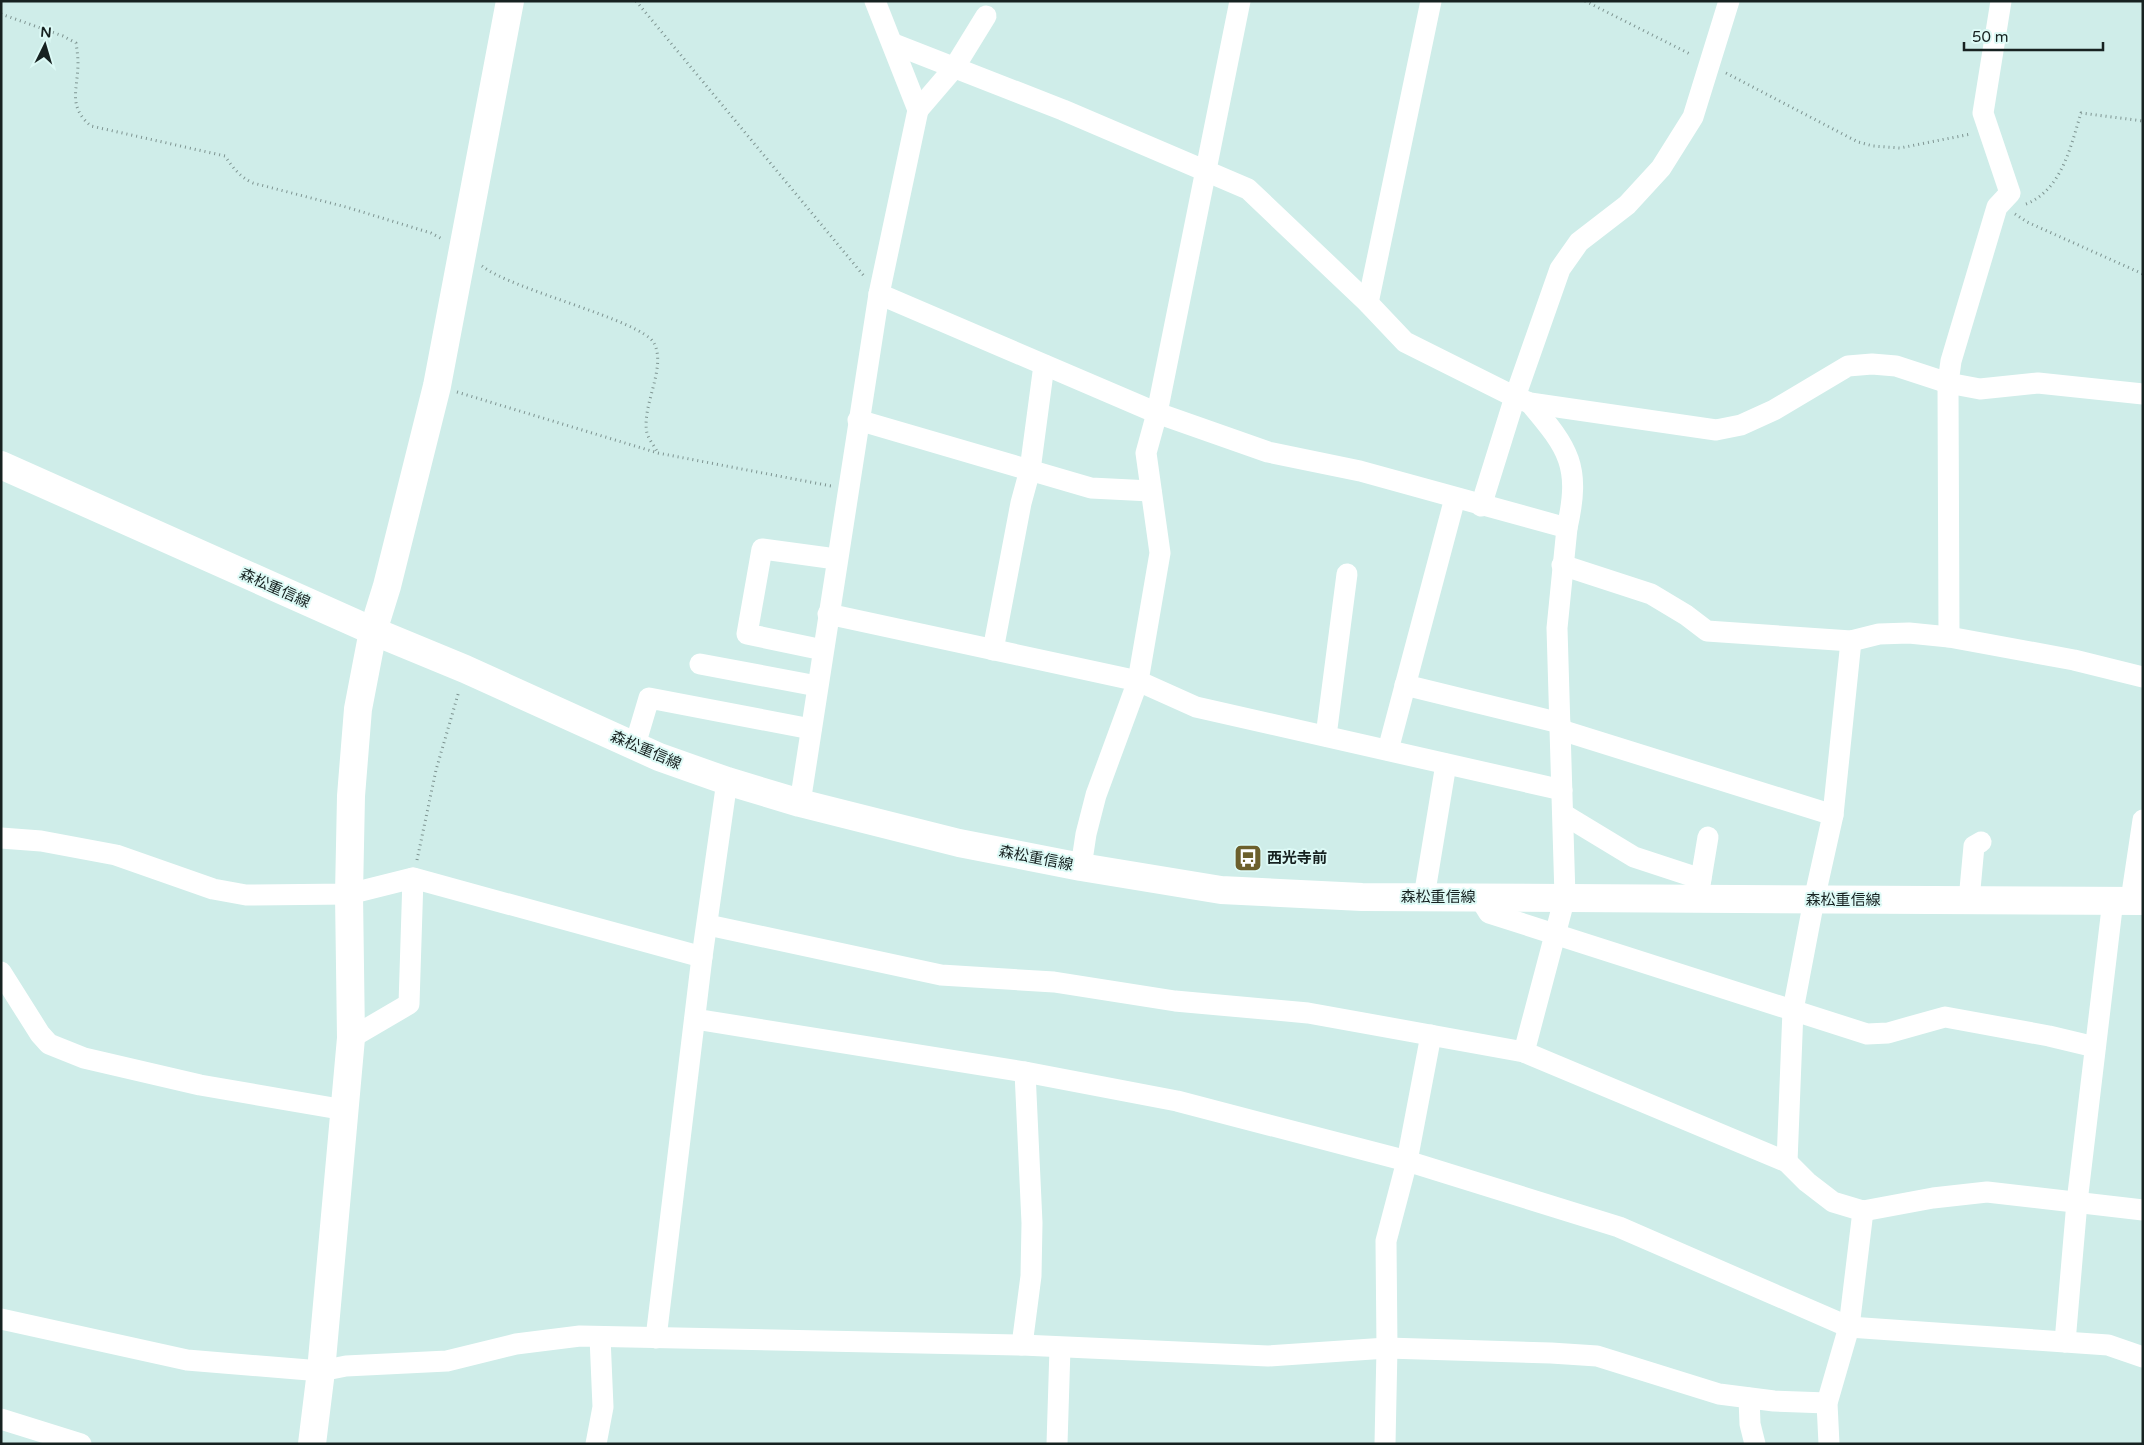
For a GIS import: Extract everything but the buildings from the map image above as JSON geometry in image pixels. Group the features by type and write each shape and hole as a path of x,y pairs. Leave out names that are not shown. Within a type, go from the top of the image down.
{"main road":[{"path":"312,1444 321,1371 351,1038 349,894 351,796 358,709 373,631 387,586 438,386 510,1"},
{"name":"森松重信線","path":"1,465 659,756 727,781 800,803 959,843 1080,867 1221,890 1362,897 1566,898 1700,889 1814,900 2129,900"}],"street":[{"path":"875,1 878,13 894,44 918,110"},
{"path":"1080,867 1096,795 1138,682 1160,553 1146,453 1158,413 1240,1"},
{"path":"1368,303 1431,1"},
{"path":"1481,506 1522,400 1560,269 1579,242 1627,205 1661,168 1693,117 1730,1"},
{"path":"1949,637 1948,383 1954,352 1997,207 2005,198 1990,133 1983,113 2001,1"},
{"path":"800,803 878,294 918,110 954,68 986,16"},
{"path":"894,44 1063,110 1248,189 1368,303 1405,342 1522,400 1716,430 1741,425 1774,410 1848,366 1872,364 1896,366 1948,383 1980,389 2038,383 2143,394"},
{"path":"878,294 1158,413 1268,452 1360,471 1481,506 1567,528"},
{"path":"993,650 1021,503 1030,470 1044,365"},
{"path":"1522,400 1554,432 1572,465 1574,483 1562,566 1557,628 1566,898 1524,1052"},
{"path":"858,420 1091,488 1152,490"},
{"path":"1388,750 1456,498"},
{"path":"823,650 747,634 762,549 836,559"},
{"path":"1562,566 1651,594 1686,615 1707,631 1851,642 1879,634 1910,633 1949,637 2074,660 2143,677"},
{"path":"1326,736 1348,574"},
{"path":"828,614 1138,682 1196,707 1562,790"},
{"path":"1787,1162 1793,1010 1814,900 1833,815 1851,642"},
{"path":"700,664 817,686"},
{"path":"1405,685 1560,727 1833,815"},
{"path":"635,746 649,698 811,729"},
{"path":"1424,898 1446,764"},
{"path":"656,1338 702,957 708,926 727,781"},
{"path":"1563,814 1634,857 1700,889 1708,837"},
{"path":"2064,1342 2077,1202 2096,1047 2129,900 2143,820"},
{"path":"1,838 41,841 116,855 213,889 246,895 349,894 413,878 702,957"},
{"path":"1969,900 1974,846 1981,842"},
{"path":"351,1038 409,1004 413,878"},
{"path":"1479,897 1489,913 1867,1034 1888,1033 1945,1017 2049,1036 2096,1047"},
{"path":"708,926 941,975 1054,982 1175,1001 1308,1013 1524,1052 1787,1162 1833,1202 1863,1211 1933,1198 1987,1192 2143,1210"},
{"path":"1,972 40,1034 49,1044 75,1054 200,1085 345,1110"},
{"path":"695,1019 1025,1072 1177,1101 1407,1160 1619,1227 1849,1327 2108,1345 2143,1357"},
{"path":"1385,1444 1387,1348 1386,1241 1407,1160 1431,1036"},
{"path":"1022,1345 1031,1276 1032,1223 1025,1072"},
{"path":"1829,1444 1827,1403 1849,1327 1863,1211"},
{"path":"1,1319 187,1360 321,1371 346,1366 447,1361 543,1340 580,1336 1022,1345 1268,1356 1387,1348 1597,1356 1719,1394 1827,1403"},
{"path":"596,1444 603,1407 600,1337"},
{"path":"1057,1444 1060,1348"},
{"path":"1749,1398 1750,1424 1755,1444"},
{"path":"1,1419 81,1444"}],"path":[{"path":"636,1 878,294"},
{"path":"1585,1 1858,142 1873,146 1900,148 1963,134 1990,133"},
{"path":"1,14 63,36 76,43 78,62 75,101 82,119 91,126 225,156 235,171 244,179 253,183 346,207 431,232 463,251 486,269 640,331 653,342 658,356 646,421 647,434 658,453"},
{"path":"2005,198 2026,204 2039,197 2052,183 2063,168 2071,150 2081,113 2143,121"},
{"path":"2005,198 2026,222 2143,274"},
{"path":"438,386 658,453 847,489"},
{"path":"413,878 436,770 465,669"}],"place":[{"name":"西光寺前","path":"1248,858"}]}
